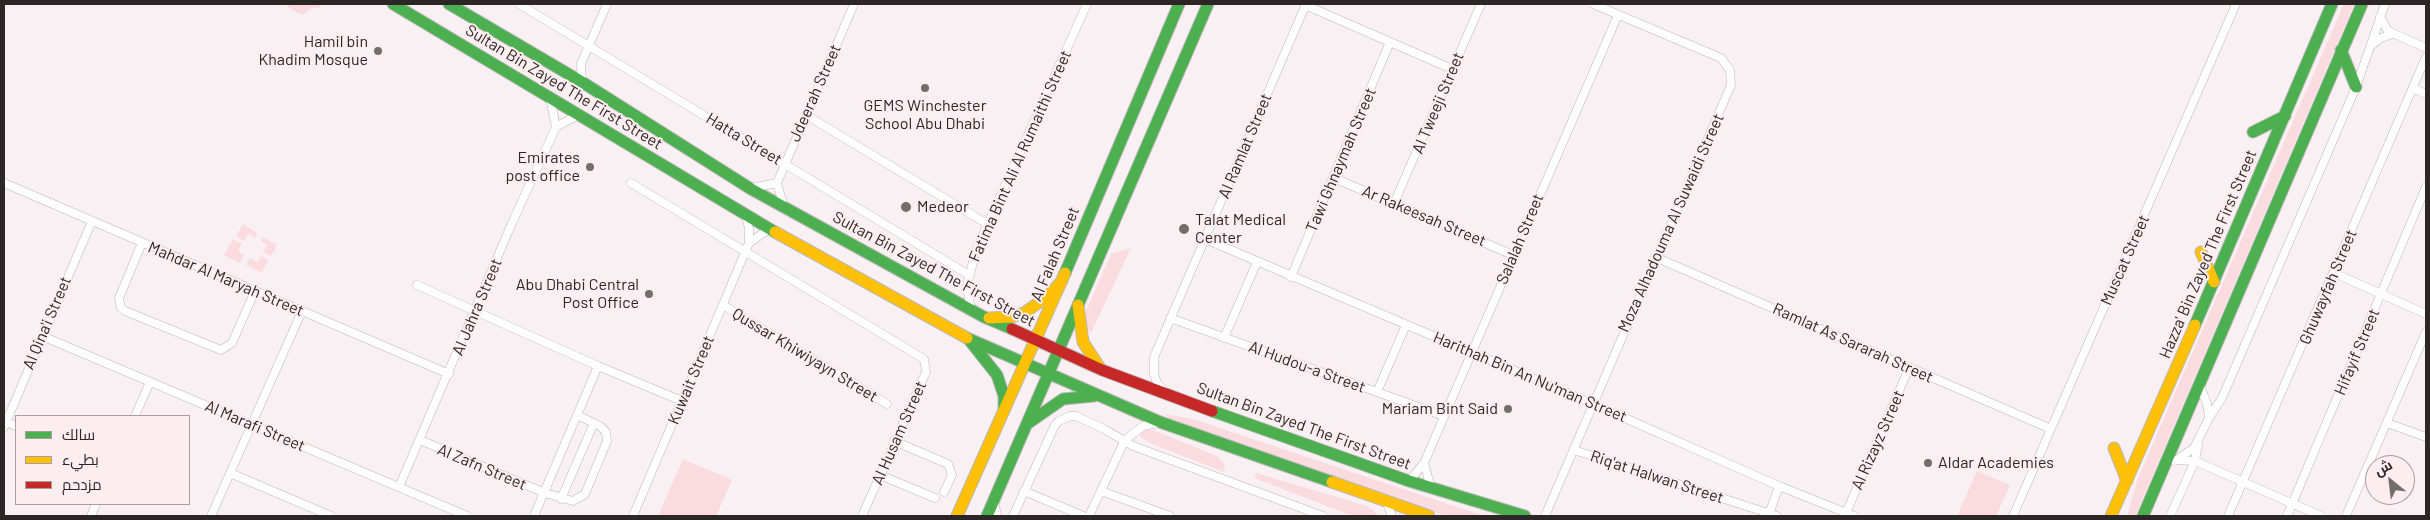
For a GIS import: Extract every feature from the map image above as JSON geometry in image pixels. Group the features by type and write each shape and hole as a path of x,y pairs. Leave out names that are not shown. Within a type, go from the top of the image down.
{"main road":[{"name":"Sultan Bin Zayed The First Street","path":"393,4 769,229 967,338 1024,365 1160,422 1428,516"},
{"name":"Sultan Bin Zayed The First Street","path":"449,4 582,82 751,188 984,318 1102,370 1169,396 1409,481 1524,516"},
{"name":"Al Falah Street","path":"957,516 1062,281 1179,4"},
{"path":"987,516 1208,4"},
{"name":"Hazza' Bin Zayed The First Street","path":"2111,516 2214,282 2332,4"},
{"path":"2143,516 2362,4"},
{"path":"2341,50 2356,87"},
{"path":"2253,132 2285,116"},
{"path":"2201,252 2214,282"},
{"path":"984,318 1011,317 1024,313 1048,296 1062,281"},
{"path":"1078,305 1083,342 1091,357 1102,370"},
{"path":"967,338 997,375 1004,396 1004,409"},
{"path":"1027,424 1063,399 1083,395 1099,396"},
{"path":"2114,448 2127,482"}],"street":[{"name":"Hatta Street","path":"519,4 969,275"},
{"path":"582,82 581,64 607,4"},
{"name":"Jdeerah Street","path":"777,183 854,4"},
{"name":"Fatima Bint Ali Al Rumaithi Street","path":"971,311 967,286 976,250 1088,4"},
{"name":"Al Tweeji Street","path":"1394,203 1481,4"},
{"name":"Moza Alhadouma Al Suwaidi Street","path":"1545,516 1655,257 1728,92 1732,77 1726,63 1714,54 1593,4"},
{"name":"Muscat Street","path":"2013,516 2236,4"},
{"path":"2164,465 2190,452 2199,440 2226,389 2356,87 2385,4"},
{"path":"1305,5 1452,69"},
{"name":"Al Ramlat Street","path":"1169,396 1157,383 1152,365 1170,318 1206,239 1305,5"},
{"name":"Salalah Street","path":"1409,481 1424,463 1618,15"},
{"path":"2380,17 2384,27 2393,34 2426,48"},
{"path":"2370,46 2381,38 2393,34"},
{"name":"Tawi Ghnaymah Street","path":"1291,277 1390,42"},
{"name":"Ghuwayfah Street","path":"2228,516 2426,57"},
{"path":"568,74 581,64"},
{"path":"2413,88 2426,94"},
{"path":"550,98 556,128 578,115"},
{"path":"806,115 989,225"},
{"name":"Al Jahra Street","path":"399,487 449,374 512,223 556,128"},
{"name":"Ar Rakeesah Street","path":"1334,178 1513,255"},
{"name":"Mahdar Al Maryah Street","path":"4,183 92,220 142,244 449,374"},
{"path":"630,183 745,253"},
{"path":"751,188 777,183 784,207"},
{"name":"Hifayif Street","path":"2287,516 2426,187"},
{"name":"Kuwait Street","path":"633,516 749,243 746,215"},
{"name":"Al Qina'i Street","path":"4,423 92,220"},
{"path":"749,243 769,229"},
{"name":"Harithah Bin An Nu'man Street","path":"1206,239 1291,277 1593,404 1779,486 1854,516"},
{"path":"142,244 119,298 121,308 125,311 221,350 232,343 255,292"},
{"name":"Al Husam Street","path":"745,253 916,353 926,363 926,372 862,516"},
{"name":"Ramlat As Sararah Street","path":"1655,257 2051,429"},
{"path":"1224,338 1257,262"},
{"path":"2334,273 2426,314"},
{"path":"416,285 682,401"},
{"name":"Qussar Khiwiyayn Street","path":"723,305 886,404"},
{"path":"212,516 302,311"},
{"name":"Al Hudou-a Street","path":"1170,318 1444,416"},
{"path":"1377,392 1406,324"},
{"path":"2346,516 2426,332"},
{"name":"Al Marafi Street","path":"42,336 467,516"},
{"path":"534,516 598,366"},
{"name":"Al Rizayz Street","path":"1846,513 1909,368"},
{"path":"135,415 150,382"},
{"path":"2199,383 2207,404 2209,418"},
{"path":"577,415 594,423 604,428 607,441 591,481 581,498 573,502 561,499 594,423"},
{"path":"1013,516 1056,425 1064,418 1076,416 1125,440 1133,446 1323,516"},
{"path":"1089,516 1125,440 1142,426 1160,422"},
{"path":"2387,423 2426,437"},
{"name":"Al Zafn Street","path":"420,440 561,499"},
{"path":"2170,516 2195,462 2199,440"},
{"path":"894,441 951,467 952,475 944,492"},
{"name":"Riq'at Halwan Street","path":"1574,450 1773,515 1779,486"},
{"path":"2177,460 2195,462 2321,516"},
{"path":"1424,463 1431,488"},
{"path":"230,473 331,516"},
{"path":"880,475 935,498"},
{"path":"1024,491 1083,516"},
{"path":"1101,491 1170,516"},
{"path":"994,501 997,516"},
{"path":"1386,501 1392,516"}],"shaded area":[{"path":"289,4 322,4 319,8 312,8 302,15 287,7"},
{"path":"2344,4 2354,4 2135,516 2127,516 2138,478"},
{"path":"243,224 257,233 255,238 248,234 244,241 236,236"},
{"path":"263,237 277,245 271,256 263,252 267,245 261,241"},
{"path":"233,239 242,244 238,251 244,255 239,263 224,255"},
{"path":"1131,248 1091,333 1085,328 1082,320 1111,254"},
{"path":"261,256 268,260 262,273 246,265 250,258 257,262"},
{"path":"1164,414 1193,419 1484,516 1445,516 1172,420"},
{"path":"1143,430 1153,430 1217,456 1225,465 1224,472 1150,443 1140,437"},
{"path":"683,459 732,480 716,516 658,516"},
{"path":"1977,471 2010,485 1996,516 1957,516"},
{"path":"1256,473 1367,506 1380,516 1353,516 1254,478"}],"traffic: fast":[{"path":"393,4 775,232"},
{"path":"449,4 582,82 751,189 984,317 1012,329"},
{"path":"1065,273 1179,4"},
{"path":"987,516 1208,4"},
{"path":"2195,325 2332,4"},
{"path":"2143,516 2362,4"},
{"path":"2341,50 2356,87"},
{"path":"2253,132 2285,116"},
{"path":"967,338 1160,422 1332,482"},
{"path":"970,341 997,375 1004,396 1004,409"},
{"path":"1027,424 1063,399 1094,396"},
{"path":"1212,411 1409,481 1525,516"}],"traffic: slow":[{"path":"775,232 967,338"},
{"path":"2201,252 2214,282"},
{"path":"957,516 1065,273"},
{"path":"989,318 1011,317 1024,313 1048,296 1062,281"},
{"path":"1078,305 1083,342 1100,368"},
{"path":"2111,516 2195,325"},
{"path":"2114,448 2127,481"},
{"path":"1332,482 1429,516"}],"traffic: jam":[{"path":"1012,329 1102,370 1212,411"}],"place":[{"name":"Hamil bin Khadim Mosque","path":"378,51"},
{"name":"GEMS Winchester School Abu Dhabi","path":"925,88"},
{"name":"Emirates post office","path":"590,167"},
{"name":"Medeor","path":"906,207"},
{"name":"Talat Medical Center","path":"1184,229"},
{"name":"Abu Dhabi Central Post Office","path":"649,294"},
{"name":"Mariam Bint Said","path":"1508,409"},
{"name":"Aldar Academies","path":"1928,463"}]}
